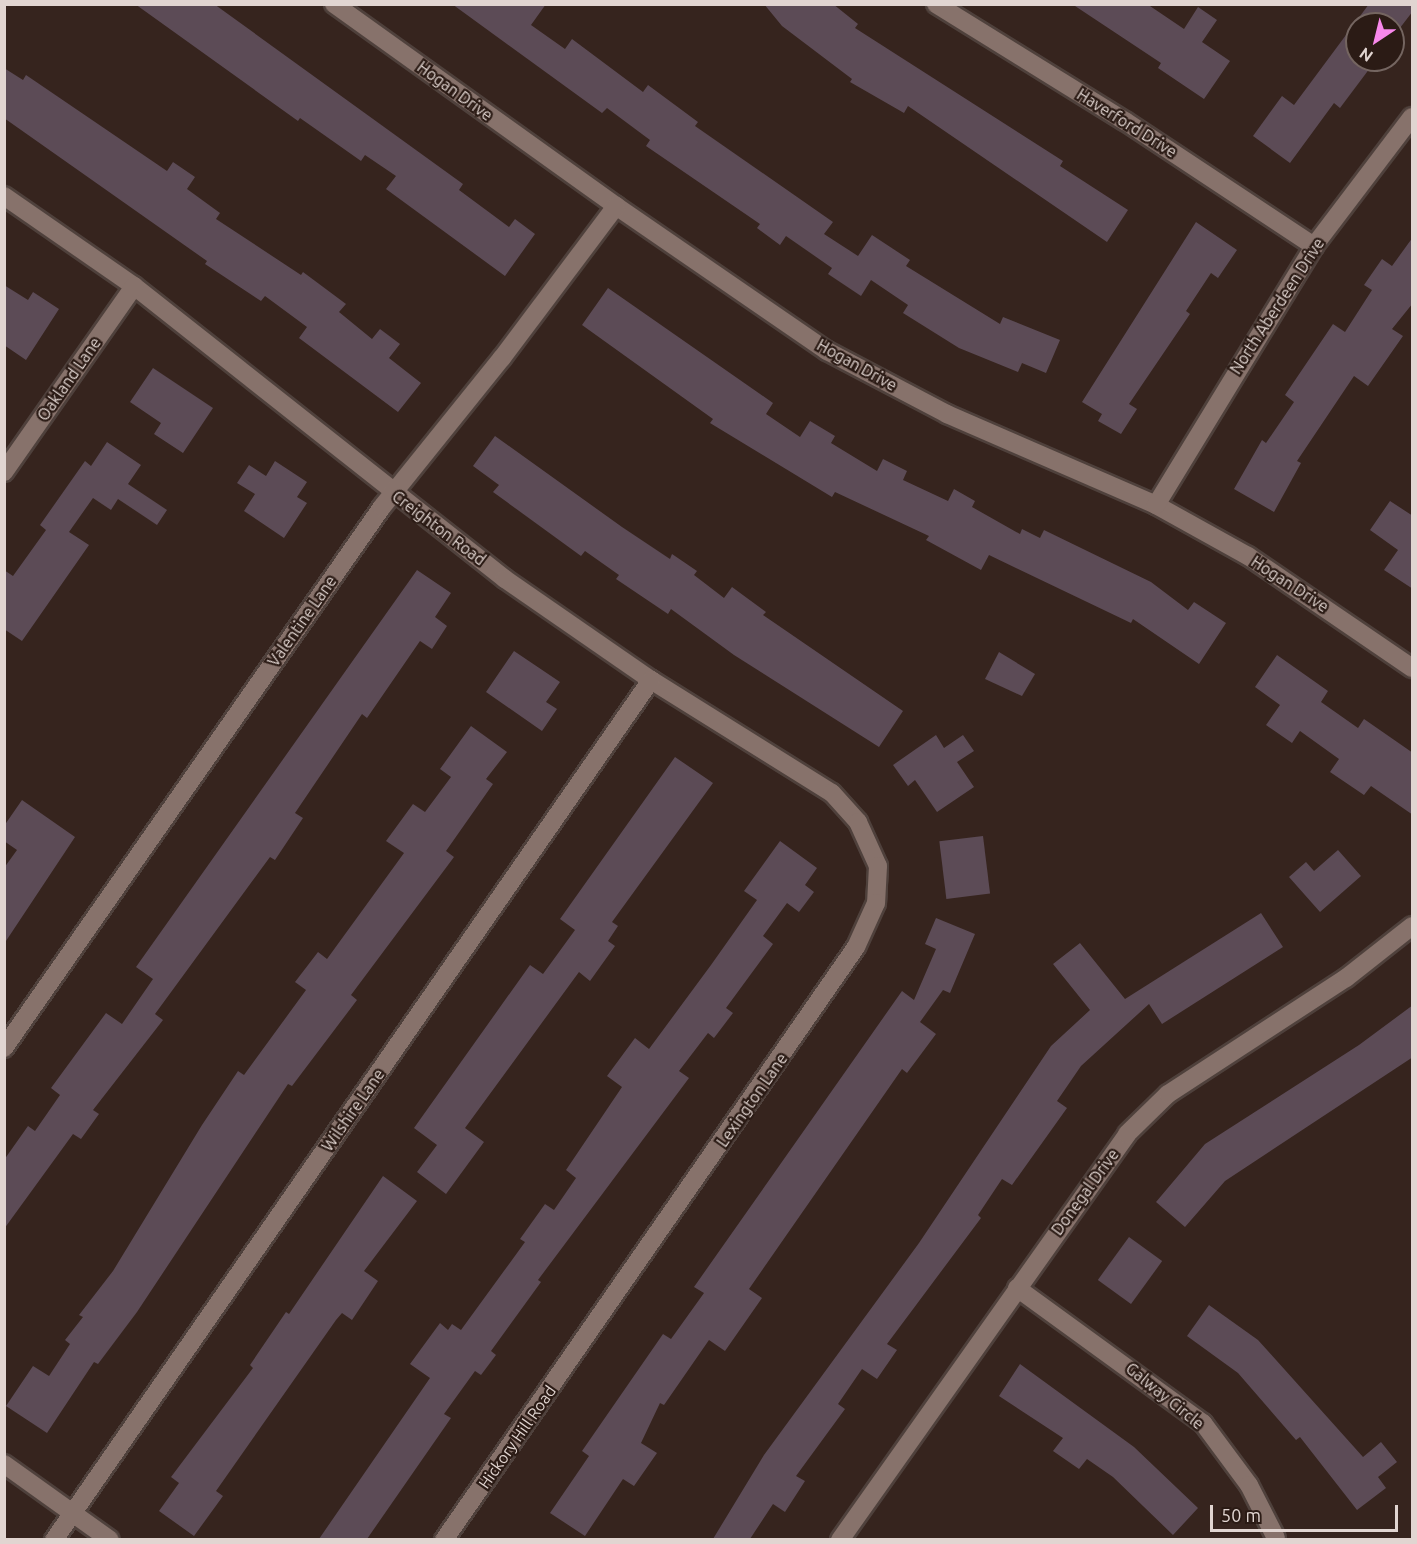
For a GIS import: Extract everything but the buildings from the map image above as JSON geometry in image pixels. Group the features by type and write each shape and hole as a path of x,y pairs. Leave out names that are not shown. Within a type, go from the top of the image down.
{"street":[{"name":"Haverford Drive","path":"936,4 1144,133 1314,246"},
{"name":"Hogan Drive","path":"336,5 616,206 827,351 946,414 1155,504 1248,556 1413,668"},
{"name":"North Aberdeen Drive","path":"1155,504 1314,246 1413,117"},
{"name":"Creighton Road","path":"4,196 134,286 393,493 505,579 651,680 832,794 858,822 872,853"},
{"name":"Valentine Lane","path":"4,1048 393,493 502,358 616,206"},
{"name":"Oakland Lane","path":"4,472 134,286"},
{"name":"Wilshire Lane","path":"54,1539 651,680"},
{"name":"Lexington Lane","path":"589,1334 856,947 876,903 878,866 872,853"},
{"name":"Donegal Drive","path":"840,1539 1127,1134 1168,1094 1346,978 1413,926"},
{"name":"Galway Circle","path":"1017,1288 1203,1423 1249,1485 1276,1538"},
{"name":"Hickory Hill Road","path":"444,1539 589,1334"},
{"path":"4,1464 110,1539"}]}
